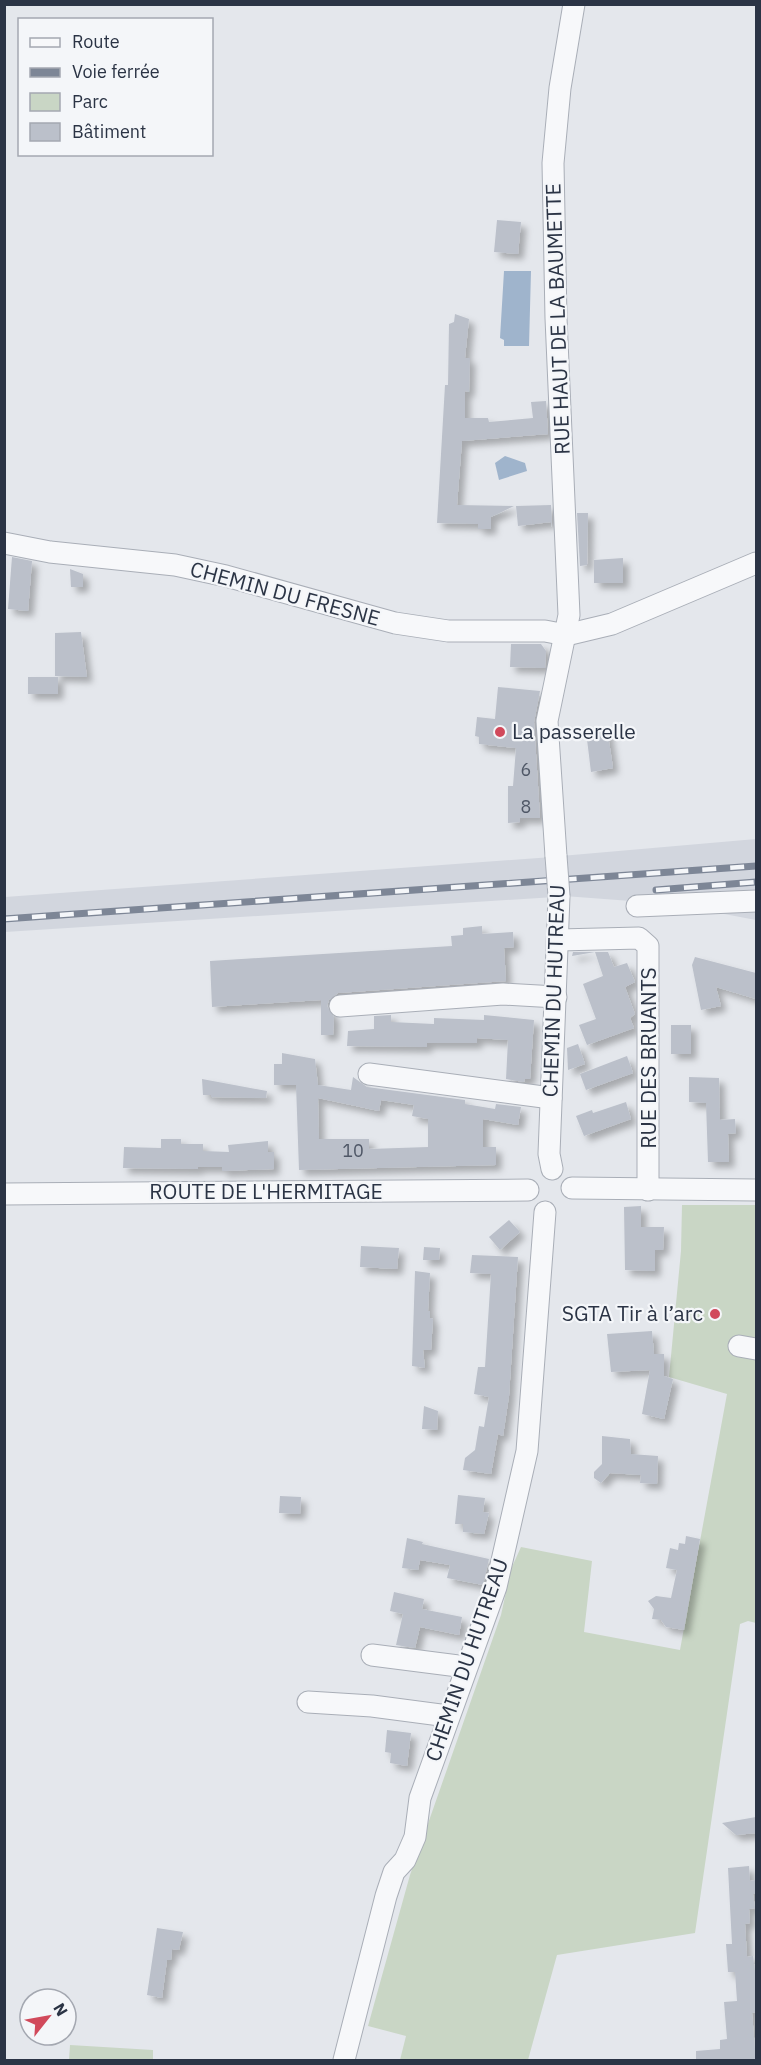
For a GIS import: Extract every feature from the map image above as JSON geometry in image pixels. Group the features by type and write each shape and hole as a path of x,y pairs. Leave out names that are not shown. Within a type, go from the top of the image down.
{"street":[{"name":"RUE HAUT DE LA BAUMETTE","path":"566,635 569,615 568,575 553,202 560,88 574,4"},
{"name":"CHEMIN DU FRESNE","path":"4,543 50,552 175,565 226,576 395,623 448,631 545,631 566,635"},
{"path":"566,635 612,624 756,563"},
{"name":"CHEMIN DU HUTREAU","path":"552,1169 549,1154 559,896 548,721 566,635"},
{"path":"638,906 756,901"},
{"name":"RUE DES BRUANTS","path":"559,940 639,938 648,946 648,1190"},
{"path":"340,1006 503,994 556,997"},
{"path":"369,1074 551,1098"},
{"path":"572,1188 567,1175 560,1170 552,1169 531,1184 528,1190 533,1205 545,1212 553,1209 572,1188 756,1190"},
{"name":"ROUTE DE L'HERMITAGE","path":"4,1194 528,1190"},
{"name":"CHEMIN DU HUTREAU","path":"345,2061 386,1896 394,1872 405,1860 415,1837 420,1798 496,1587 527,1451 545,1212"},
{"path":"372,1655 466,1667"},
{"path":"308,1702 372,1706 448,1716"}],"shaded area":[{"path":"756,839 756,920 671,904 564,896 561,856"},
{"path":"552,857 555,897 5,932 5,897"}],"green space":[{"path":"682,1205 756,1205 756,1623 748,1621 740,1624 695,1933 557,1955 528,2060 400,2060 406,2036 368,2026 410,1875 501,1615 511,1569 521,1547 592,1561 584,1632 680,1650 727,1394 669,1377 681,1251"},
{"path":"78,2045 153,2050 153,2060 69,2060 70,2047"}],"water":[{"path":"504,271 531,271 529,346 504,346 504,340 500,338"},
{"path":"505,456 525,463 527,471 499,480 495,463"}],"building":[{"path":"497,220 521,222 518,254 494,252"},
{"path":"455,314 469,319 465,358 470,358 469,392 465,391 465,418 488,418 489,422 533,418 531,402 546,401 548,434 462,441 457,505 514,506 491,517 491,529 478,529 478,524 437,523 445,385 448,385 449,324 454,322"},
{"path":"551,505 552,527 551,522 518,526 516,506"},
{"path":"577,513 588,513 587,565 580,566"},
{"path":"12,557 32,561 28,611 8,609"},
{"path":"623,558 623,583 594,583 594,560"},
{"path":"70,569 83,574 83,587 71,587"},
{"path":"81,632 87,677 55,676 55,633"},
{"path":"511,644 541,644 546,651 545,668 510,667"},
{"path":"28,677 58,677 58,694 28,694"},
{"path":"498,687 540,691 534,722 540,818 520,818 520,822 508,823 508,786 513,786 516,748 479,744 479,737 475,736 477,717 495,719"},
{"path":"607,728 613,768 591,772 586,731"},
{"path":"482,926 482,934 513,932 514,947 504,948 506,981 338,993 329,1000 327,1006 334,1017 333,1035 321,1035 321,1000 212,1007 210,961 452,946 451,936 463,935 463,928"},
{"path":"573,952 595,952 572,956"},
{"path":"595,952 608,952 614,967 627,963 635,982 625,987 635,1014 630,1018 634,1028 587,1045 579,1025 596,1019 583,984 603,976"},
{"path":"695,957 756,973 756,999 716,987 721,1006 701,1010 692,965"},
{"path":"391,1015 391,1022 434,1024 434,1018 484,1020 484,1015 534,1020 530,1079 525,1079 524,1082 506,1079 508,1040 477,1038 477,1043 427,1043 427,1047 347,1046 348,1031 374,1029 374,1016"},
{"path":"671,1025 691,1025 691,1054 671,1054"},
{"path":"578,1044 585,1064 568,1070 567,1048"},
{"path":"282,1053 315,1059 318,1085 351,1090 353,1077 367,1087 465,1100 465,1104 495,1109 496,1104 521,1107 518,1125 483,1119 483,1147 496,1147 496,1165 299,1170 296,1085 274,1085 274,1064 282,1064","holes":["318,1098 379,1111 381,1100 414,1105 412,1116 428,1119 428,1147 369,1149 369,1139 319,1139"]},
{"path":"627,1056 633,1073 586,1090 580,1074"},
{"path":"689,1077 719,1078 720,1120 735,1119 736,1133 728,1134 729,1162 708,1162 706,1103 689,1102"},
{"path":"202,1079 267,1091 266,1098 203,1095"},
{"path":"626,1102 631,1119 584,1136 576,1116"},
{"path":"161,1139 181,1139 181,1144 203,1144 203,1151 229,1152 228,1145 268,1141 268,1152 274,1152 274,1169 222,1171 222,1167 123,1168 124,1147 161,1148"},
{"path":"641,1206 641,1227 664,1227 663,1250 655,1250 655,1271 625,1270 624,1207"},
{"path":"509,1220 520,1232 500,1250 489,1237"},
{"path":"361,1246 399,1248 397,1269 360,1267"},
{"path":"424,1247 440,1248 439,1260 423,1260"},
{"path":"472,1255 518,1257 509,1396 503,1436 498,1434 491,1474 463,1470 465,1458 475,1450 479,1426 484,1427 489,1397 474,1394 478,1367 485,1367 491,1274 470,1273"},
{"path":"415,1271 430,1273 428,1311 430,1311 430,1318 433,1319 431,1350 423,1350 425,1368 412,1366"},
{"path":"652,1331 654,1354 664,1354 664,1376 673,1379 664,1419 642,1414 650,1370 611,1372 607,1334"},
{"path":"424,1406 438,1411 437,1430 422,1429"},
{"path":"602,1436 630,1439 631,1454 658,1456 657,1484 640,1483 641,1475 610,1473 601,1483 594,1478 594,1472 602,1464"},
{"path":"458,1495 485,1498 483,1512 489,1513 484,1534 463,1532 463,1524 455,1524"},
{"path":"280,1496 301,1497 300,1514 279,1513"},
{"path":"686,1536 700,1539 684,1630 666,1627 661,1620 652,1619 654,1609 648,1601 656,1596 671,1598 677,1570 666,1568 670,1548 678,1550 679,1543 685,1544"},
{"path":"407,1538 423,1542 422,1544 489,1559 483,1585 447,1578 450,1565 420,1560 418,1570 402,1568"},
{"path":"394,1592 424,1599 422,1609 462,1617 459,1635 420,1627 415,1648 396,1645 403,1614 390,1611"},
{"path":"387,1730 411,1733 407,1766 390,1763 391,1753 385,1752"},
{"path":"756,1817 756,1833 736,1835 722,1823"},
{"path":"749,1866 750,1881 756,1880 756,1894 753,1894 755,1908 749,1909 750,1923 745,1924 747,1957 753,1956 756,1979 756,2012 752,2013 756,2061 696,2060 696,2051 720,2049 720,2040 727,2039 724,2002 737,2001 735,1972 728,1972 726,1944 732,1944 728,1868"},
{"path":"157,1928 183,1932 179,1950 172,1949 171,1960 167,1960 162,1998 147,1995"}],"railway":[{"path":"4,919 756,866"},
{"path":"656,890 756,882"}],"place":[{"name":"La passerelle","path":"500,732"},
{"name":"SGTA Tir à l’arc","path":"715,1314"}]}
